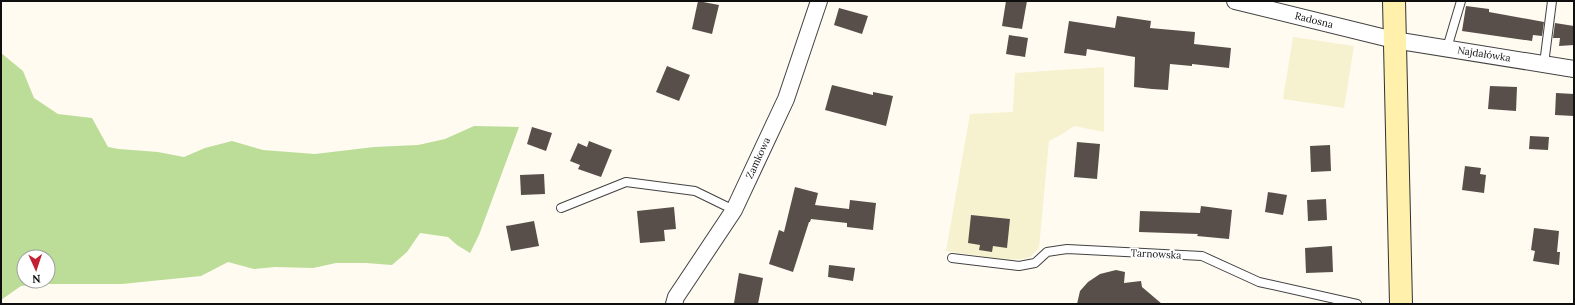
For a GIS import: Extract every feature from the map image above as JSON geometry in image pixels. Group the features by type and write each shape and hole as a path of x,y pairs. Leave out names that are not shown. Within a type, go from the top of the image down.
{"main road":[{"path":"1394,1 1401,304"}],"street":[{"name":"Zamkowa","path":"674,304 676,297 734,210 786,98 819,1"},
{"name":"Radosna","path":"1235,1 1394,40"},
{"name":"Najdałówka","path":"1394,40 1574,69"}],"lane":[{"path":"1447,48 1462,1"},
{"path":"1544,64 1552,1"},
{"path":"561,208 626,182 695,190 734,210"},
{"name":"Tarnowska","path":"952,258 1019,266 1035,263 1047,252 1067,249 1202,256 1259,282 1357,304"}],"shaded area":[{"path":"1293,37 1354,46 1344,108 1283,99"},
{"path":"1104,67 1104,132 1074,126 1049,141 1039,248 1029,258 1006,260 946,251 970,114 1013,112 1015,73"}],"green space":[{"path":"1,53 23,71 34,98 58,114 92,118 108,147 119,149 158,152 184,157 205,148 232,141 263,150 315,154 374,147 418,145 445,139 474,126 519,127 479,235 470,253 448,237 420,233 407,252 392,265 336,263 313,268 275,267 254,269 228,262 201,276 122,284 56,284 56,249 16,249 17,289 1,300"}],"building":[{"path":"698,1 719,5 712,34 692,29"},
{"path":"1006,1 1027,1 1022,29 1002,26"},
{"path":"1466,6 1489,9 1489,12 1544,22 1542,36 1533,35 1532,41 1462,31"},
{"path":"839,8 868,16 862,34 834,25"},
{"path":"1117,16 1151,21 1150,28 1195,32 1194,44 1231,48 1229,68 1192,64 1192,66 1170,64 1168,90 1152,89 1134,87 1135,57 1087,49 1086,56 1064,53 1069,21 1115,28"},
{"path":"1555,23 1574,26 1574,45 1559,46 1560,38 1553,38"},
{"path":"1009,35 1028,38 1025,57 1006,54"},
{"path":"667,66 690,75 679,101 656,92"},
{"path":"832,85 873,95 873,92 893,96 886,126 825,110"},
{"path":"1490,86 1517,87 1516,111 1488,109"},
{"path":"1556,93 1574,94 1574,116 1555,115"},
{"path":"532,127 552,133 546,151 527,144"},
{"path":"1530,136 1549,137 1548,150 1529,149"},
{"path":"589,141 612,150 601,177 578,169 580,165 570,161 578,143 587,147"},
{"path":"1077,142 1100,144 1097,179 1074,177"},
{"path":"1330,145 1331,171 1311,172 1310,146"},
{"path":"1465,166 1481,168 1480,174 1486,175 1484,193 1462,190"},
{"path":"544,174 545,194 521,195 520,175"},
{"path":"795,187 818,193 815,205 849,209 850,200 876,203 873,230 847,227 847,223 811,219 793,272 769,264 779,230 784,232"},
{"path":"1268,192 1287,195 1283,215 1265,212"},
{"path":"1326,199 1327,220 1308,221 1307,200"},
{"path":"1201,206 1232,210 1229,239 1197,236 1198,234 1139,232 1140,211 1200,213"},
{"path":"674,207 676,229 664,230 665,241 640,243 637,211"},
{"path":"971,215 1010,219 1007,248 993,246 992,252 979,250 980,245 968,243"},
{"path":"534,221 539,246 511,251 506,226"},
{"path":"1534,228 1559,231 1557,252 1560,252 1559,265 1533,261 1535,251 1531,250"},
{"path":"1332,246 1333,272 1306,273 1305,248"},
{"path":"829,265 855,268 853,281 828,277"},
{"path":"1116,270 1125,272 1124,283 1141,281 1142,287 1162,304 1077,304 1080,291 1088,282 1100,274"},
{"path":"739,273 763,278 758,304 734,303"}]}
